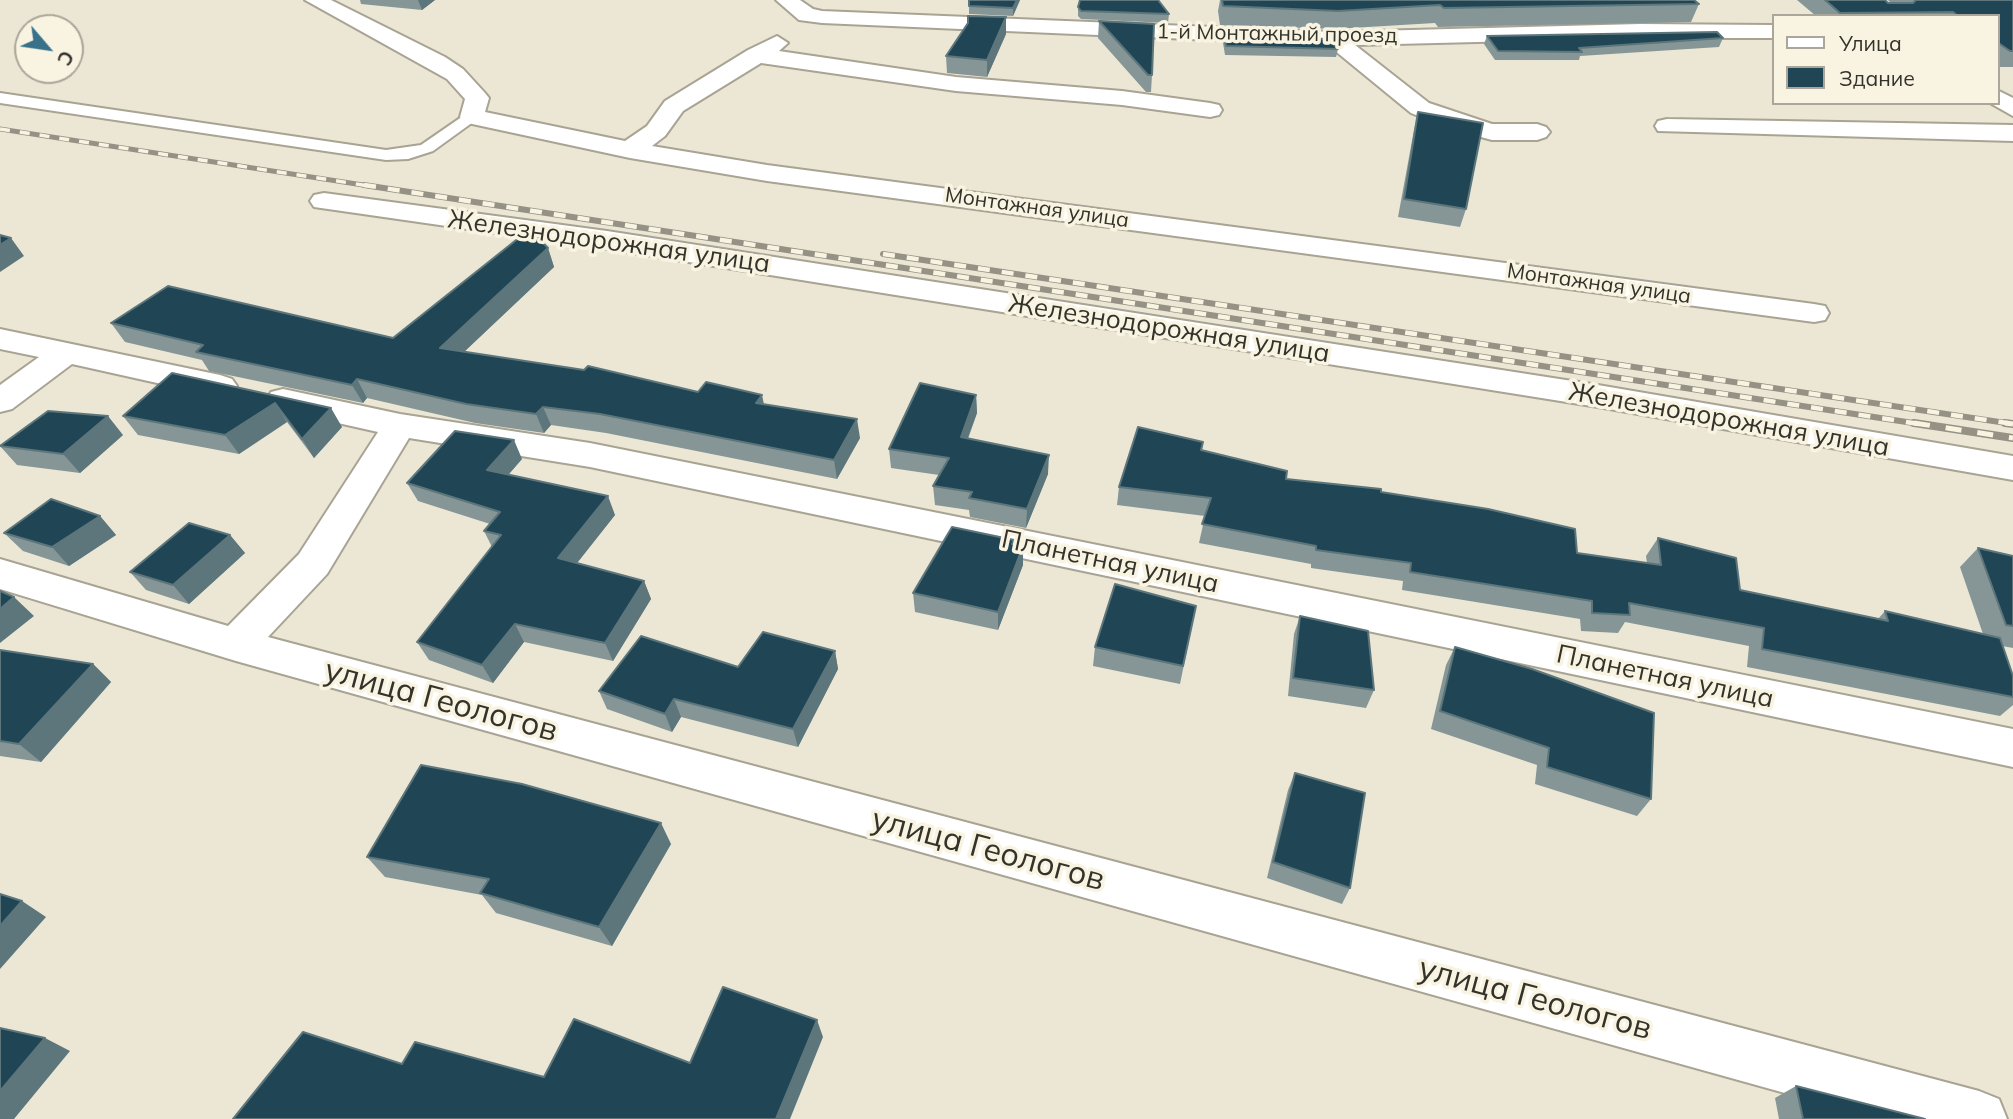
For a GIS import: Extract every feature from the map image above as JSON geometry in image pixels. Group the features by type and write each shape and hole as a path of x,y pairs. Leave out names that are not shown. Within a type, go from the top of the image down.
{"street":[{"path":"315,0 437,61 455,74 477,98 472,117"},
{"name":"1-й Монтажный проезд","path":"786,0 807,15 822,17 1334,39 1640,31 1772,32"},
{"path":"630,150 656,131 674,106 822,17"},
{"path":"1334,39 1420,108 1457,123 1492,132 1538,132"},
{"path":"756,55 956,84 1122,98 1210,110"},
{"name":"Монтажная улица","path":"472,117 630,150 767,173 1814,313"},
{"path":"1667,126 2013,133"},
{"name":"Железнодорожная улица","path":"324,201 607,240 1598,396 2013,468"},
{"name":"Планетная улица","path":"0,338 400,425 590,455 2013,748"},
{"path":"0,401 66,353"},
{"path":"236,645 313,564 400,425"},
{"name":"улица Геологов","path":"0,574 236,645 1979,1119"}],"lane":[{"path":"0,98 386,155 408,154 427,148 472,117"}],"building":[{"path":"969,0 1017,0 1013,8 969,6"},
{"path":"1080,0 1158,0 1169,14 1081,11 1078,7"},
{"path":"1222,0 1694,0 1699,4 1444,8 1440,5 1338,11 1223,6"},
{"path":"1825,0 1913,3 1916,0 2013,0 2013,51 1999,43 1999,14 1840,13"},
{"path":"968,16 1006,17 987,60 946,56 968,23"},
{"path":"1099,21 1154,24 1152,75 1148,75"},
{"path":"1717,32 1723,38 1579,48 1582,52 1498,51 1487,36"},
{"path":"1224,35 1329,39 1338,49 1226,46"},
{"path":"1418,112 1483,123 1466,209 1404,199"},
{"path":"530,229 548,248 440,348 584,370 588,366 698,392 706,382 762,395 756,403 857,419 834,460 600,414 543,407 536,414 466,404 357,379 352,385 196,352 203,345 111,323 168,286 393,338"},
{"path":"0,235 11,238 0,245"},
{"path":"172,373 331,408 302,439 275,403 225,435 123,416"},
{"path":"920,383 976,395 961,437 1049,455 1027,509 969,498 972,492 933,486 949,458 889,449"},
{"path":"48,411 108,416 63,454 0,446"},
{"path":"1138,427 1203,442 1201,450 1287,471 1286,479 1381,489 1381,492 1488,509 1575,529 1577,553 1661,565 1658,538 1736,558 1740,590 1888,621 1885,611 2000,638 2013,676 2013,697 1762,649 1764,628 1629,603 1630,615 1592,613 1592,601 1410,572 1411,563 1316,550 1316,546 1202,524 1211,498 1119,487"},
{"path":"455,431 514,440 487,470 608,496 558,558 644,581 605,643 515,624 482,665 417,642 501,535 484,531 500,512 407,483"},
{"path":"51,499 100,516 52,547 4,533"},
{"path":"189,523 230,535 173,585 130,572"},
{"path":"952,527 1014,540 1012,544 1023,546 998,612 913,593"},
{"path":"1978,548 2013,556 2013,626 2006,625"},
{"path":"1115,584 1196,606 1183,666 1095,647"},
{"path":"0,591 14,597 0,609"},
{"path":"1300,616 1368,631 1374,690 1293,678"},
{"path":"763,632 835,651 793,729 674,699 665,714 599,691 641,636 738,667"},
{"path":"1455,647 1532,669 1654,713 1651,799 1547,767 1549,748 1440,711"},
{"path":"0,650 93,664 19,744 0,741"},
{"path":"421,765 522,784 661,823 599,927 480,893 489,879 367,857"},
{"path":"1295,773 1365,793 1350,888 1273,862"},
{"path":"0,894 22,901 0,926"},
{"path":"723,987 817,1020 776,1119 233,1119 303,1032 402,1064 415,1042 544,1077 574,1019 690,1063"},
{"path":"0,1028 45,1038 0,1091"},
{"path":"1796,1086 1925,1119 1803,1119"}],"railway":[{"path":"0,129 376,187"},
{"path":"364,185 1926,425"},
{"path":"883,254 2013,424 2005,423"},
{"path":"1914,423 2013,438"}]}
